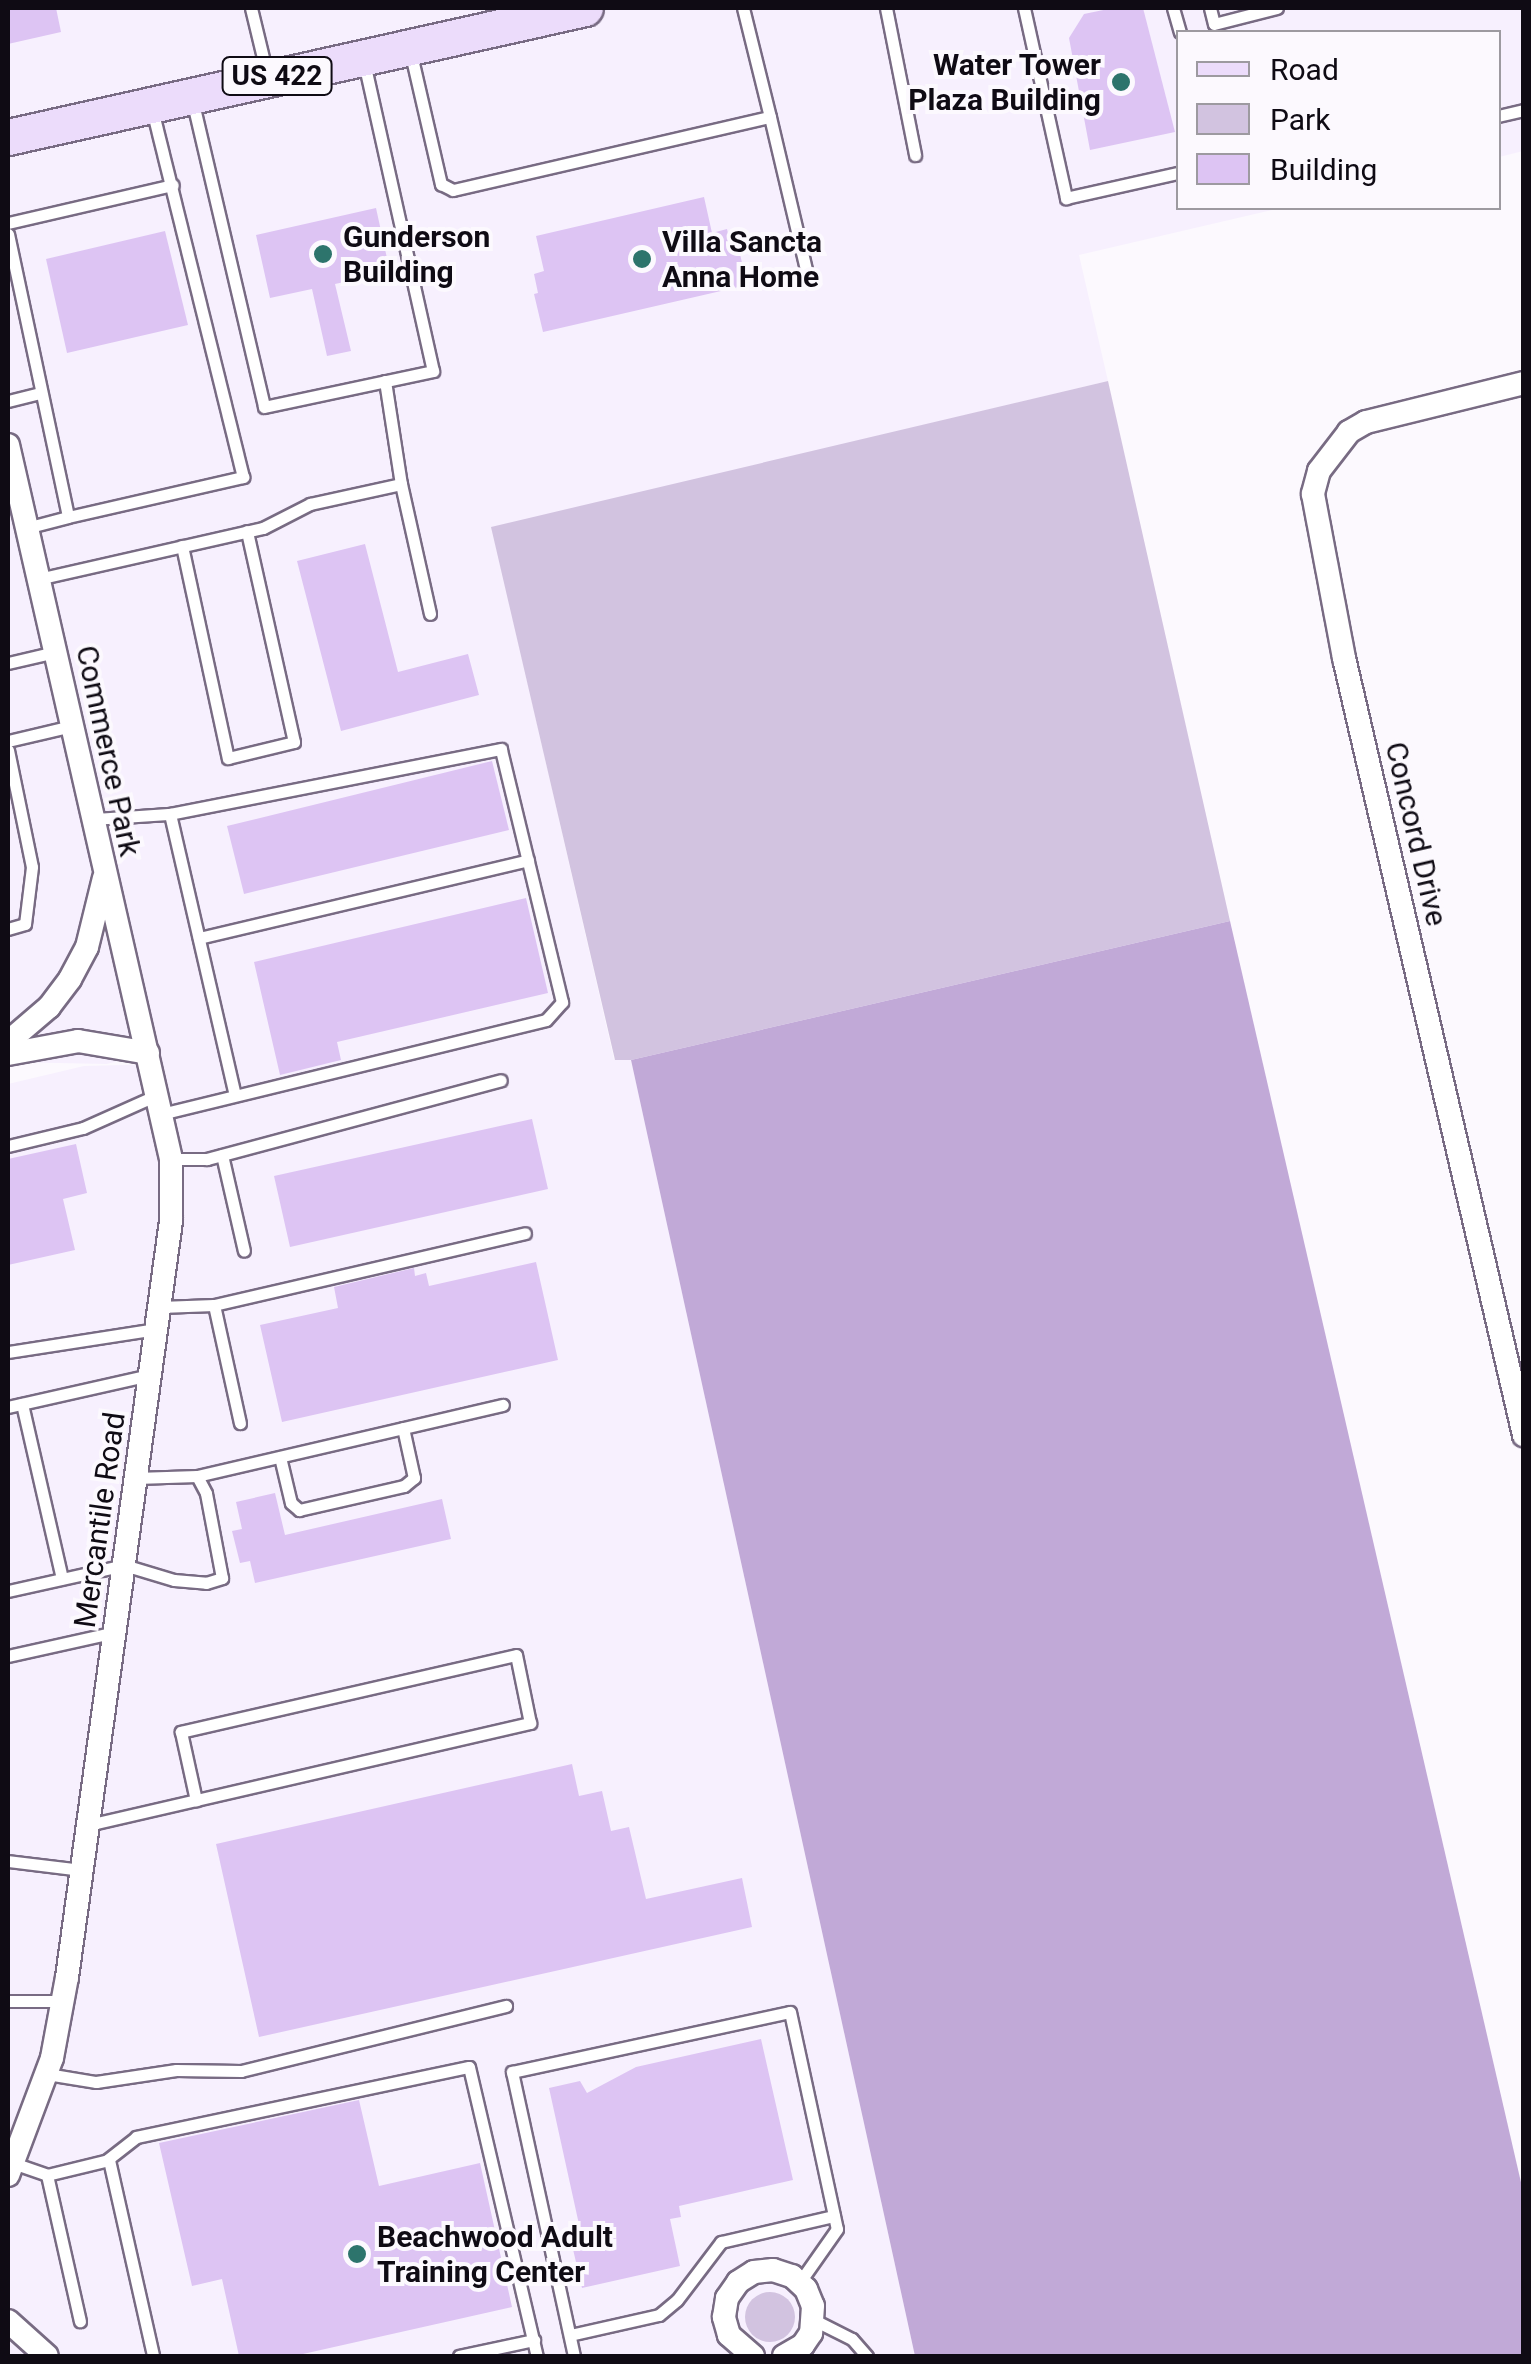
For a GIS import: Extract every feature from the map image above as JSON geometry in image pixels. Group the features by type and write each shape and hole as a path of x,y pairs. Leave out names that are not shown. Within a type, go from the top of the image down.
{"main road":[{"name":"US 422","path":"8,136 410,46 498,22 585,8"}],"street":[{"name":"Concord Drive","path":"1524,384 1366,422 1349,432 1319,471 1312,494 1344,658 1524,1435"},
{"name":"Commerce Park","path":"8,1042 49,1006 70,979 87,947 106,870 9,459"},
{"name":"Mercantile Road","path":"10,2169 46,2074 63,2001 171,1221 171,1160 106,870"},
{"path":"8,1054 78,1041 148,1053"},
{"path":"745,2355 728,2335 724,2317 727,2298 738,2282 754,2272 773,2270 799,2283 814,2306 814,2320 803,2345 784,2356"},
{"path":"8,2321 46,2356"}],"lane":[{"path":"250,8 268,78"},
{"path":"744,8 807,274"},
{"path":"886,8 915,155"},
{"path":"1024,8 1066,198 1176,174"},
{"path":"1210,8 1214,24 1278,8"},
{"path":"410,46 441,184 453,190 770,118"},
{"path":"191,95 264,408 433,371 363,56"},
{"path":"26,528 243,477 151,104"},
{"path":"8,224 173,185"},
{"path":"8,234 68,517"},
{"path":"385,381 401,484 430,614"},
{"path":"8,401 39,394"},
{"path":"38,580 247,531 310,504 401,484"},
{"path":"182,546 228,758 294,742 247,531"},
{"path":"8,663 55,652"},
{"path":"8,741 72,726"},
{"path":"8,1146 159,1104 236,1096 546,1020 562,1002 501,748 170,814 94,819"},
{"path":"8,750 32,867 25,924 8,928"},
{"path":"170,814 236,1096"},
{"path":"199,938 528,860"},
{"path":"171,1160 222,1155 500,1080"},
{"path":"222,1155 244,1250"},
{"path":"8,1352 525,1233"},
{"path":"214,1305 240,1423"},
{"path":"8,1407 150,1374"},
{"path":"22,1404 62,1578"},
{"path":"136,1478 197,1476 503,1405"},
{"path":"280,1457 292,1503 298,1510 404,1486 414,1478 403,1428"},
{"path":"8,1591 124,1564 174,1580 206,1583 222,1578 206,1494 197,1476"},
{"path":"8,1656 114,1632"},
{"path":"88,1825 530,1723 516,1655 181,1732 196,1800"},
{"path":"8,1861 82,1870"},
{"path":"8,2001 63,2001"},
{"path":"46,2074 96,2082 176,2070 241,2071 506,2006"},
{"path":"574,2356 512,2072 790,2012 837,2229 799,2283"},
{"path":"10,2169 47,2175 106,2160 136,2138 469,2066 537,2356"},
{"path":"106,2160 153,2356"},
{"path":"47,2175 80,2321"},
{"path":"570,2334 659,2316 677,2300 721,2242 834,2216"},
{"path":"814,2320 852,2339 867,2356"},
{"path":"459,2356 534,2340"}],"shaded area":[{"path":"8,8 1523,8 1523,151 1501,156 1501,30 1176,30 1176,210 1272,210 1079,255 1108,381 492,528 614,1059 631,1060 915,2356 8,2356 8,1084 84,1066 162,1064 147,1053 107,1064 8,1062"},
{"path":"1230,921 1523,2191 1523,2356 915,2356 631,1060"}],"green space":[{"path":"1108,381 1230,921 631,1060 615,1060 491,527"},
{"path":"770,2292 788,2299 795,2317 788,2335 770,2342 752,2335 745,2317 752,2299"}],"building":[{"path":"8,8 56,8 61,32 8,44"},
{"name":"Water Tower Plaza Building","path":"1113,8 1143,8 1175,132 1090,150 1069,38 1084,14"},
{"name":"Villa Sancta Anna Home","path":"704,197 712,233 727,229 731,247 738,245 747,285 543,332 534,294 538,293 534,274 544,271 536,236"},
{"name":"Gunderson Building","path":"376,208 390,272 335,284 351,351 327,356 312,289 270,298 256,235"},
{"path":"165,231 188,325 67,353 46,259"},
{"path":"365,544 398,672 468,654 479,695 341,731 297,561"},
{"path":"492,761 509,830 244,894 227,826"},
{"path":"526,898 548,993 337,1042 341,1060 280,1075 254,962"},
{"path":"532,1119 548,1189 290,1247 274,1176"},
{"path":"76,1144 87,1193 63,1199 75,1250 8,1265 8,1159"},
{"path":"536,1262 558,1360 282,1422 260,1325 338,1308 334,1287 414,1268 415,1276 426,1273 429,1286"},
{"path":"275,1493 285,1535 442,1499 451,1539 255,1583 250,1561 240,1563 232,1531 242,1529 236,1502"},
{"path":"572,1764 579,1796 602,1791 611,1831 629,1827 646,1899 742,1878 752,1927 259,2037 216,1844"},
{"path":"761,2039 793,2180 679,2206 681,2217 670,2219 680,2266 582,2288 569,2232 580,2229 549,2088 580,2081 587,2093 636,2067"},
{"path":"359,2100 379,2186 480,2163 512,2307 294,2356 239,2356 222,2279 192,2286 159,2143"}],"place":[{"name":"Water Tower Plaza Building","path":"1121,82"},
{"name":"Gunderson Building","path":"323,254"},
{"name":"Villa Sancta Anna Home","path":"642,259"},
{"name":"Beachwood Adult Training Center","path":"357,2254"}]}
